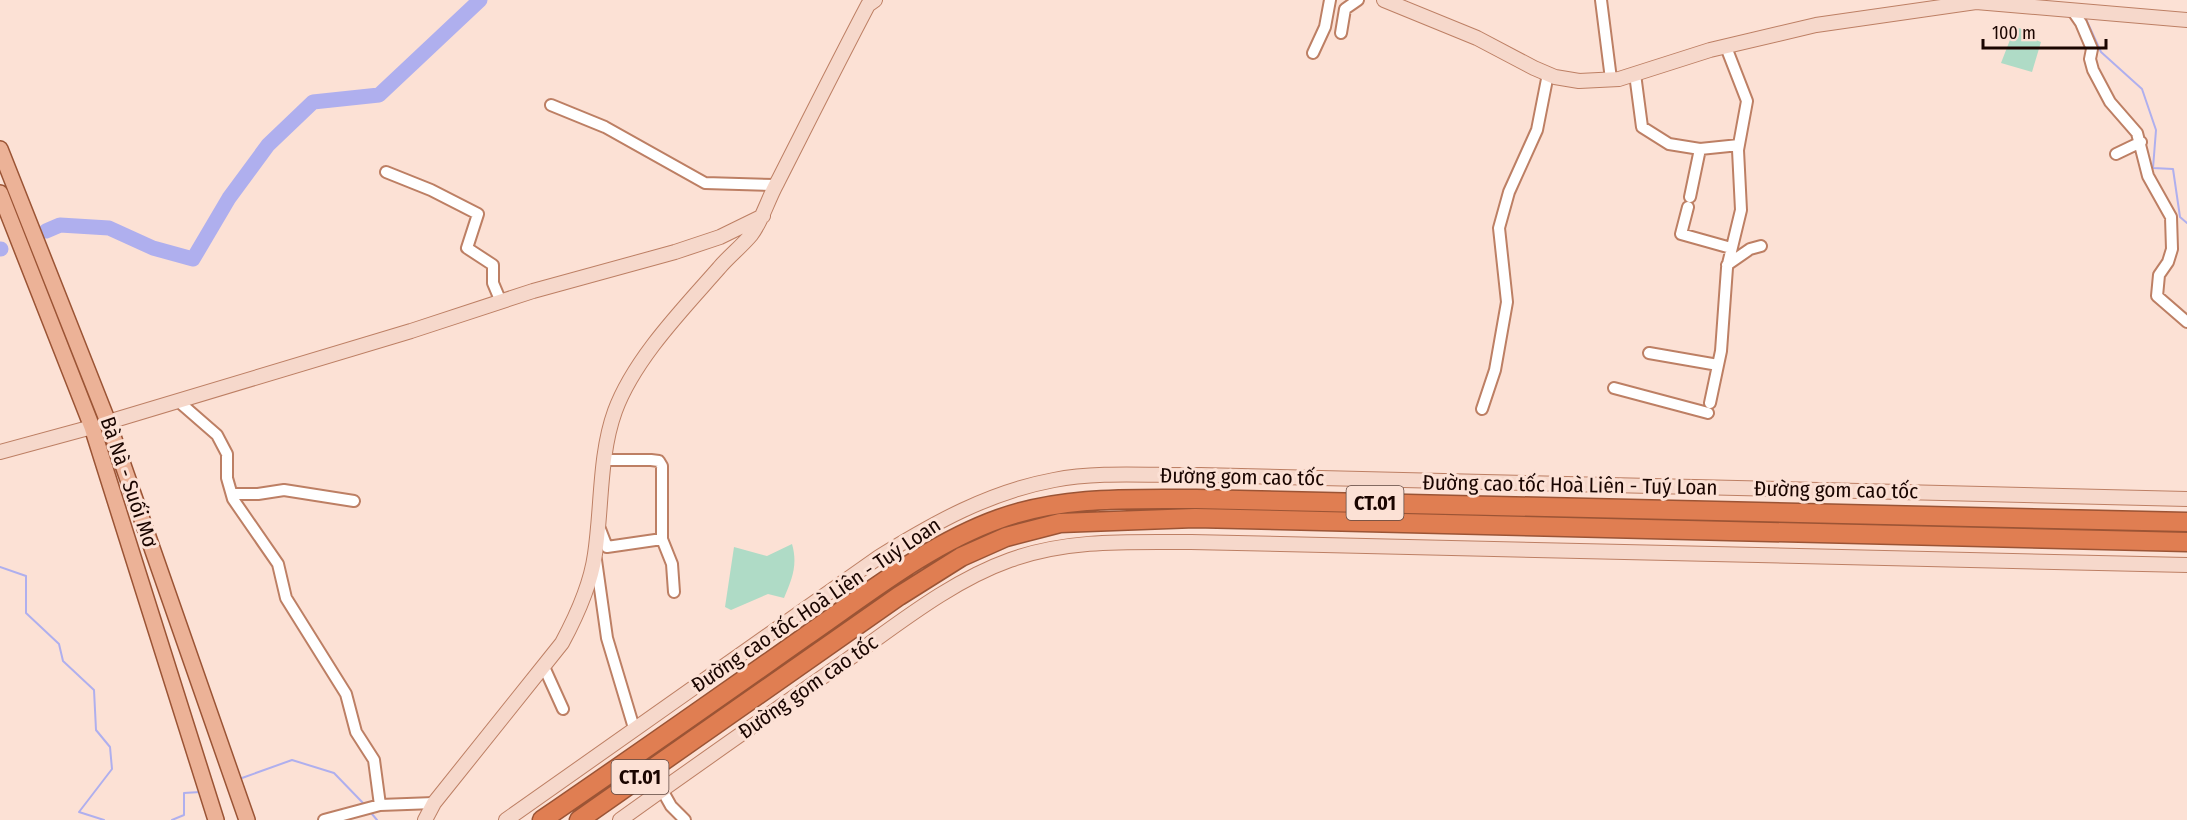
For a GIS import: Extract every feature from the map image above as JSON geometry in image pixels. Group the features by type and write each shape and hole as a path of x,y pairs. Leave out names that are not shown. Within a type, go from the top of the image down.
{"highway":[{"name":"Đường cao tốc Hoà Liên - Tuý Loan","path":"542,820 888,579 952,540 1000,519 1056,504 1108,500 1196,499 2187,522"},
{"name":"Đường cao tốc Hoà Liên - Tuý Loan","path":"579,820 899,596 961,557 1006,537 1060,523 1108,519 1195,518 2187,542"},
{"path":"587,820 700,734"},
{"path":"536,820 636,756"}],"main road":[{"path":"425,820 434,803 544,668 575,619 595,557 605,460 615,412 630,380 671,324 734,254 764,215 775,185 863,15 874,0"},
{"path":"1384,0 1477,38 1548,74 1579,81 1611,80 1726,46 1816,25 1974,1 2187,20"},
{"name":"Bà Nà - Suối Mơ","path":"0,149 108,422 248,820"},
{"name":"Bà Nà - Suối Mơ","path":"0,194 92,427 215,817"},
{"path":"0,452 92,427 720,237 764,215"},
{"path":"720,237 735,241 734,254"},
{"name":"Đường gom cao tốc","path":"506,820 879,557 942,518 993,496 1055,479 1200,475 2187,499"},
{"name":"Đường gom cao tốc","path":"620,820 907,618 972,578 1010,560 1062,546 1108,542 1203,542 2187,565"}],"street":[{"path":"1313,53 1325,27 1330,0"},
{"path":"1341,33 1345,9 1358,0"},
{"path":"1602,0 1611,80"},
{"path":"2078,11 2091,49 2091,64 2106,95 2131,124 2140,142 2148,176 2171,217 2172,249 2168,262 2159,275 2157,296 2187,322"},
{"path":"1614,388 1709,408 1719,365 1727,265 1741,210 1739,145 1747,101 1726,46"},
{"path":"1482,409 1495,370 1507,302 1499,228 1509,192 1537,130 1548,74"},
{"path":"1635,74 1642,127 1670,144 1700,149 1739,145"},
{"path":"550,105 605,127 705,183 775,185"},
{"path":"2116,154 2140,142"},
{"path":"1700,149 1681,234 1731,248"},
{"path":"386,172 431,190 478,214 467,248 493,265 493,283 501,302"},
{"path":"1727,265 1750,249 1761,246"},
{"path":"1649,353 1719,365"},
{"path":"178,401 217,435 227,454 227,478 232,494 278,564 286,598 346,694 356,732 374,760 380,805"},
{"path":"605,460 659,461 662,466 662,539 672,564 674,592"},
{"path":"232,494 258,494 284,490 354,501"},
{"path":"598,523 602,541 607,547 662,539"},
{"path":"595,557 607,639 634,728"},
{"path":"544,668 562,709"},
{"path":"662,790 671,806 685,820"},
{"path":"324,820 380,805 434,803"}],"green space":[{"path":"2015,27 2032,32 2033,39 2041,42 2032,72 2001,63"},
{"path":"792,544 794,565 792,578 784,598 768,594 731,610 725,607 734,547 767,556"}],"waterway":[{"path":"46,231 60,225 109,228 153,248 193,259 229,198 268,145 313,102 379,95 480,0"},
{"path":"2085,17 2101,52 2142,89 2156,130 2153,168 2173,169 2180,217 2187,223"},
{"path":"0,567 26,576 26,613 59,644 63,661 94,690 96,730 110,747 112,769 79,812 104,820"},
{"path":"242,778 292,760 334,773 363,803"},
{"path":"172,820 184,815 184,793 200,792"},
{"path":"372,814 377,820"}]}
